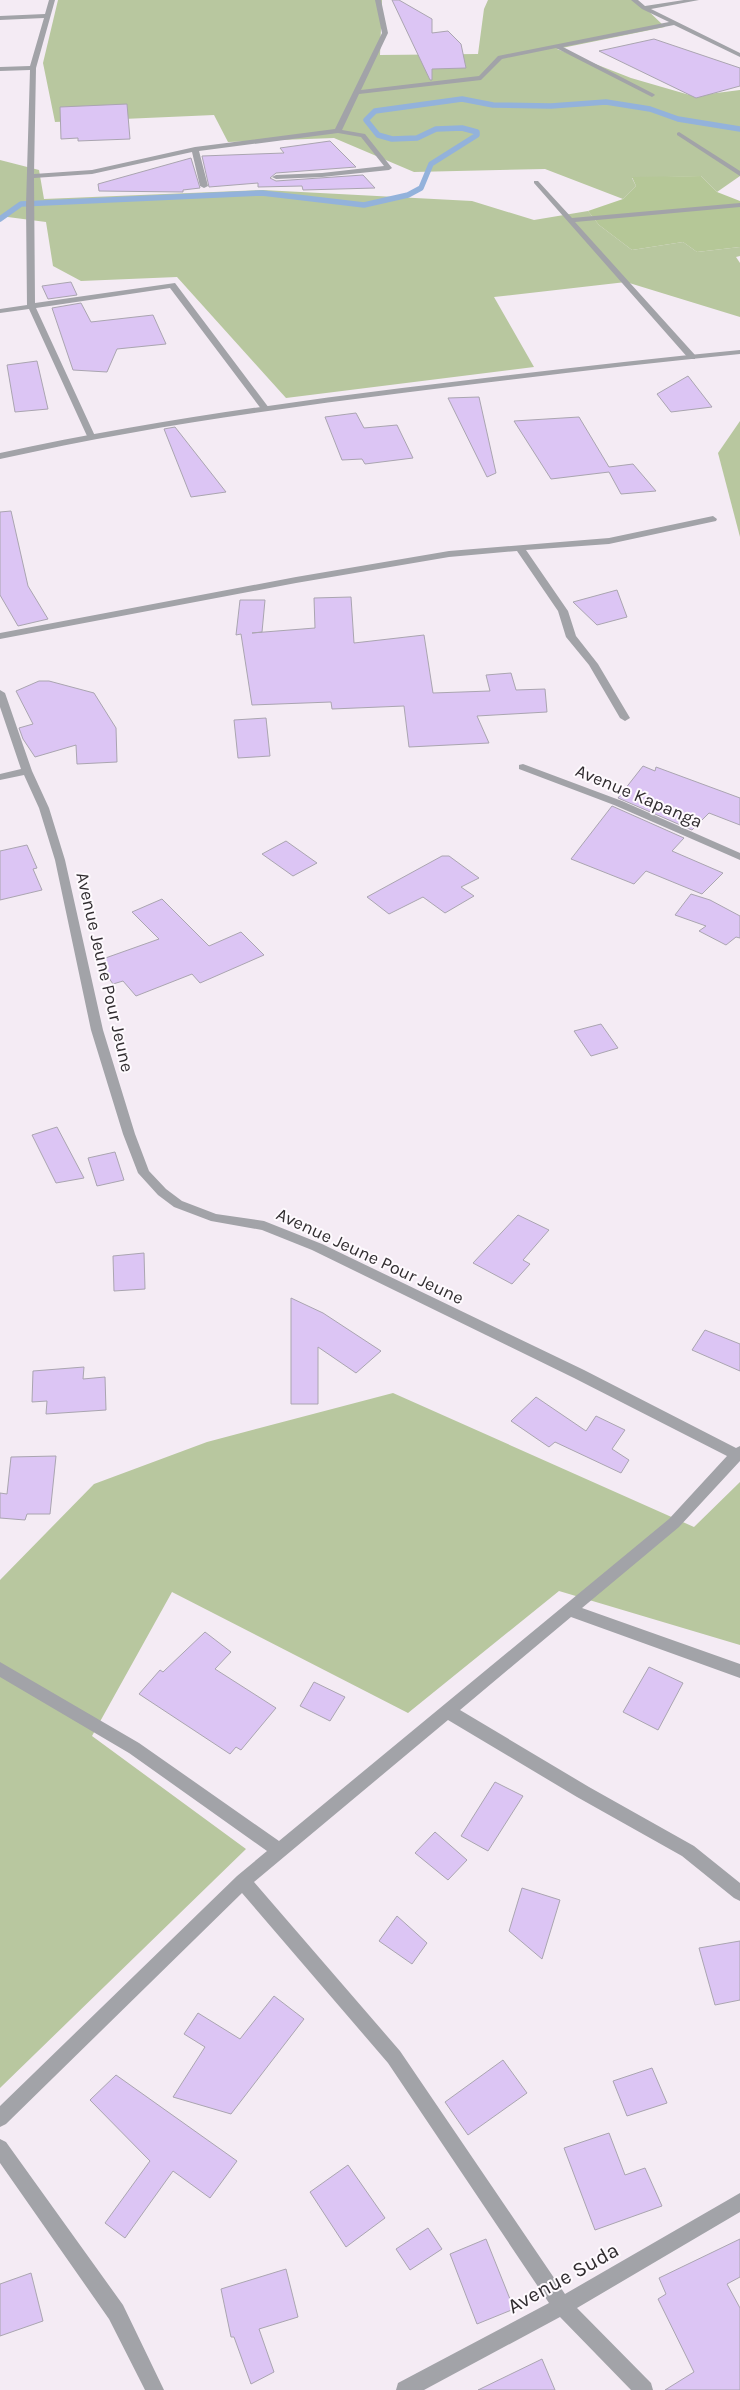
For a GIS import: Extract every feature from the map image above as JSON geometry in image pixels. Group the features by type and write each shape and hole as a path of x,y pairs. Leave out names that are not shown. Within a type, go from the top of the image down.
{"street":[{"path":"52,0 33,68 30,203 31,306 90,436"},
{"path":"338,131 385,33 378,0"},
{"path":"634,0 644,8 740,55"},
{"path":"644,8 696,0"},
{"path":"0,18 48,16"},
{"path":"357,92 481,78 500,57 674,23"},
{"path":"557,46 652,95"},
{"path":"0,69 33,68"},
{"path":"32,176 92,172 195,149 338,131 363,135 389,168 322,175 276,177"},
{"path":"679,134 740,174"},
{"path":"195,149 204,186"},
{"path":"536,182 692,357"},
{"path":"570,220 740,205"},
{"path":"0,311 172,285 266,408"},
{"path":"0,456 90,436 266,408 597,366 740,352"},
{"path":"0,636 296,580 449,554 609,541 714,519"},
{"path":"519,547 563,611 571,637 593,664 625,718"},
{"name":"Avenue Jeune Pour Jeune","path":"0,693 27,771 44,808 60,860 97,1030 129,1134 144,1173 162,1192 178,1204 215,1218 264,1226 317,1247 739,1454"},
{"name":"Avenue Kapanga","path":"523,767 618,803 740,857"},
{"path":"0,777 27,771"},
{"path":"0,2118 242,1881 674,1523 739,1454"},
{"path":"569,1610 740,1671"},
{"path":"0,1669 134,1748 280,1850"},
{"path":"447,1711 583,1792 688,1851 740,1893"},
{"path":"242,1881 394,2057 562,2306 644,2390"},
{"path":"0,2148 116,2312 155,2390"},
{"name":"Avenue Suda","path":"405,2390 562,2306 740,2202"}],"green space":[{"path":"58,0 382,0 380,55 478,54 484,9 488,0 637,0 665,27 557,49 631,78 693,96 740,90 740,176 717,192 701,176 632,178 636,186 623,199 545,169 414,172 334,138 228,142 214,115 55,122 43,63"},
{"path":"0,160 39,170 44,199 263,190 472,201 534,220 588,211 599,225 632,250 683,242 697,252 740,247 740,256 736,257 740,263 740,317 626,282 494,297 534,367 286,398 177,277 81,281 53,266 46,222 0,216"},
{"path":"701,176 717,192 740,201 740,247 697,252 683,242 632,250 599,225 588,211 623,199 636,186 632,177"},
{"path":"740,421 740,537 718,453"},
{"path":"393,1393 694,1527 740,1482 740,1645 559,1591 408,1713 172,1592 92,1736 246,1849 0,2088 0,1580 94,1484 207,1442"}],"building":[{"path":"392,0 399,0 432,19 432,33 448,31 461,44 466,68 432,69 432,80 430,80"},
{"path":"654,39 740,68 740,86 696,98 599,51"},
{"path":"127,104 130,139 78,141 78,138 61,139 60,107"},
{"path":"330,141 356,167 276,173 270,178 276,181 363,175 375,188 303,190 302,186 258,187 258,183 209,187 202,156 284,153 280,148"},
{"path":"191,158 200,188 183,190 183,192 99,191 98,184"},
{"path":"71,282 77,295 48,299 42,286"},
{"path":"81,303 91,322 153,315 166,344 117,349 107,372 73,370 52,308"},
{"path":"37,361 48,409 15,412 7,365"},
{"path":"688,376 712,407 671,412 657,394"},
{"path":"479,397 496,473 487,477 448,398"},
{"path":"356,413 364,428 397,425 413,458 365,464 362,459 342,460 325,417"},
{"path":"579,417 609,467 633,464 656,491 621,494 609,472 551,479 514,421"},
{"path":"175,427 226,492 191,497 164,429"},
{"path":"11,511 28,586 48,619 18,626 0,595 0,512"},
{"path":"617,590 627,617 597,625 573,602"},
{"path":"351,597 354,643 424,635 433,693 490,691 486,675 511,673 516,690 545,689 547,712 477,716 489,743 409,747 404,706 332,709 331,702 252,705 241,634 236,635 240,600 265,600 262,632 252,633 315,628 314,598"},
{"path":"39,681 49,681 94,693 116,728 117,762 77,764 76,745 35,757 23,739 19,728 33,724 16,691"},
{"path":"266,718 270,756 238,758 234,720"},
{"path":"643,766 655,771 656,767 740,798 740,825 709,813 692,830 618,798"},
{"path":"612,806 684,838 672,851 723,873 702,894 646,871 634,884 571,859"},
{"path":"286,841 317,863 293,876 262,854"},
{"path":"27,845 37,868 33,869 42,890 0,900 0,851"},
{"path":"442,856 449,856 479,878 461,887 474,896 445,913 423,897 389,914 367,897"},
{"path":"691,894 710,900 740,916 740,938 736,937 726,945 699,931 706,926 675,915"},
{"path":"162,899 209,946 241,932 264,955 200,983 192,974 136,996 123,981 113,984 97,961 159,939 132,912"},
{"path":"601,1024 618,1048 591,1056 574,1031"},
{"path":"57,1127 84,1178 56,1183 32,1135"},
{"path":"115,1152 124,1180 97,1186 88,1158"},
{"path":"518,1215 549,1230 523,1260 530,1264 512,1284 473,1263"},
{"path":"144,1253 145,1289 114,1291 113,1256"},
{"path":"291,1298 323,1313 381,1351 356,1373 318,1347 318,1404 291,1404"},
{"path":"705,1330 740,1344 740,1371 692,1350"},
{"path":"84,1367 83,1379 105,1377 106,1410 46,1414 47,1401 32,1402 33,1371"},
{"path":"536,1397 586,1431 596,1416 625,1430 612,1449 629,1460 621,1473 555,1442 549,1447 511,1421"},
{"path":"56,1456 50,1514 27,1514 25,1520 0,1518 0,1493 7,1494 11,1457"},
{"path":"205,1632 231,1652 215,1669 276,1708 241,1750 236,1747 230,1754 139,1694 160,1670 163,1672"},
{"path":"649,1667 683,1683 658,1730 623,1712"},
{"path":"314,1682 345,1697 330,1721 300,1706"},
{"path":"495,1782 523,1796 488,1851 461,1836"},
{"path":"435,1832 467,1860 448,1880 415,1853"},
{"path":"522,1888 560,1900 542,1959 509,1931"},
{"path":"397,1916 427,1943 412,1964 379,1941"},
{"path":"740,1941 740,2000 715,2005 699,1948"},
{"path":"274,1996 304,2019 231,2114 173,2097 205,2047 184,2034 198,2013 240,2039"},
{"path":"503,2060 527,2093 468,2135 445,2102"},
{"path":"652,2068 667,2103 627,2116 613,2081"},
{"path":"116,2075 237,2161 210,2198 173,2171 125,2238 105,2223 150,2161 90,2100"},
{"path":"609,2133 625,2175 645,2168 662,2206 595,2230 564,2148"},
{"path":"348,2165 385,2218 346,2247 310,2192"},
{"path":"428,2228 442,2249 410,2270 396,2249"},
{"path":"486,2239 514,2309 477,2324 450,2254"},
{"path":"740,2239 740,2277 727,2284 740,2308 740,2390 665,2390 694,2372 658,2299 666,2294 659,2278"},
{"path":"286,2269 298,2317 259,2329 274,2372 251,2384 234,2337 231,2337 221,2289"},
{"path":"31,2273 43,2321 0,2336 0,2284"},
{"path":"542,2359 555,2390 478,2390"}],"waterway":[{"path":"0,219 21,204 262,193 364,205 408,195 421,188 431,164 477,135 477,132 462,128 436,129 417,138 392,139 378,135 366,120 375,111 462,99 493,105 551,106 606,102 650,109 678,119 740,129"}]}
